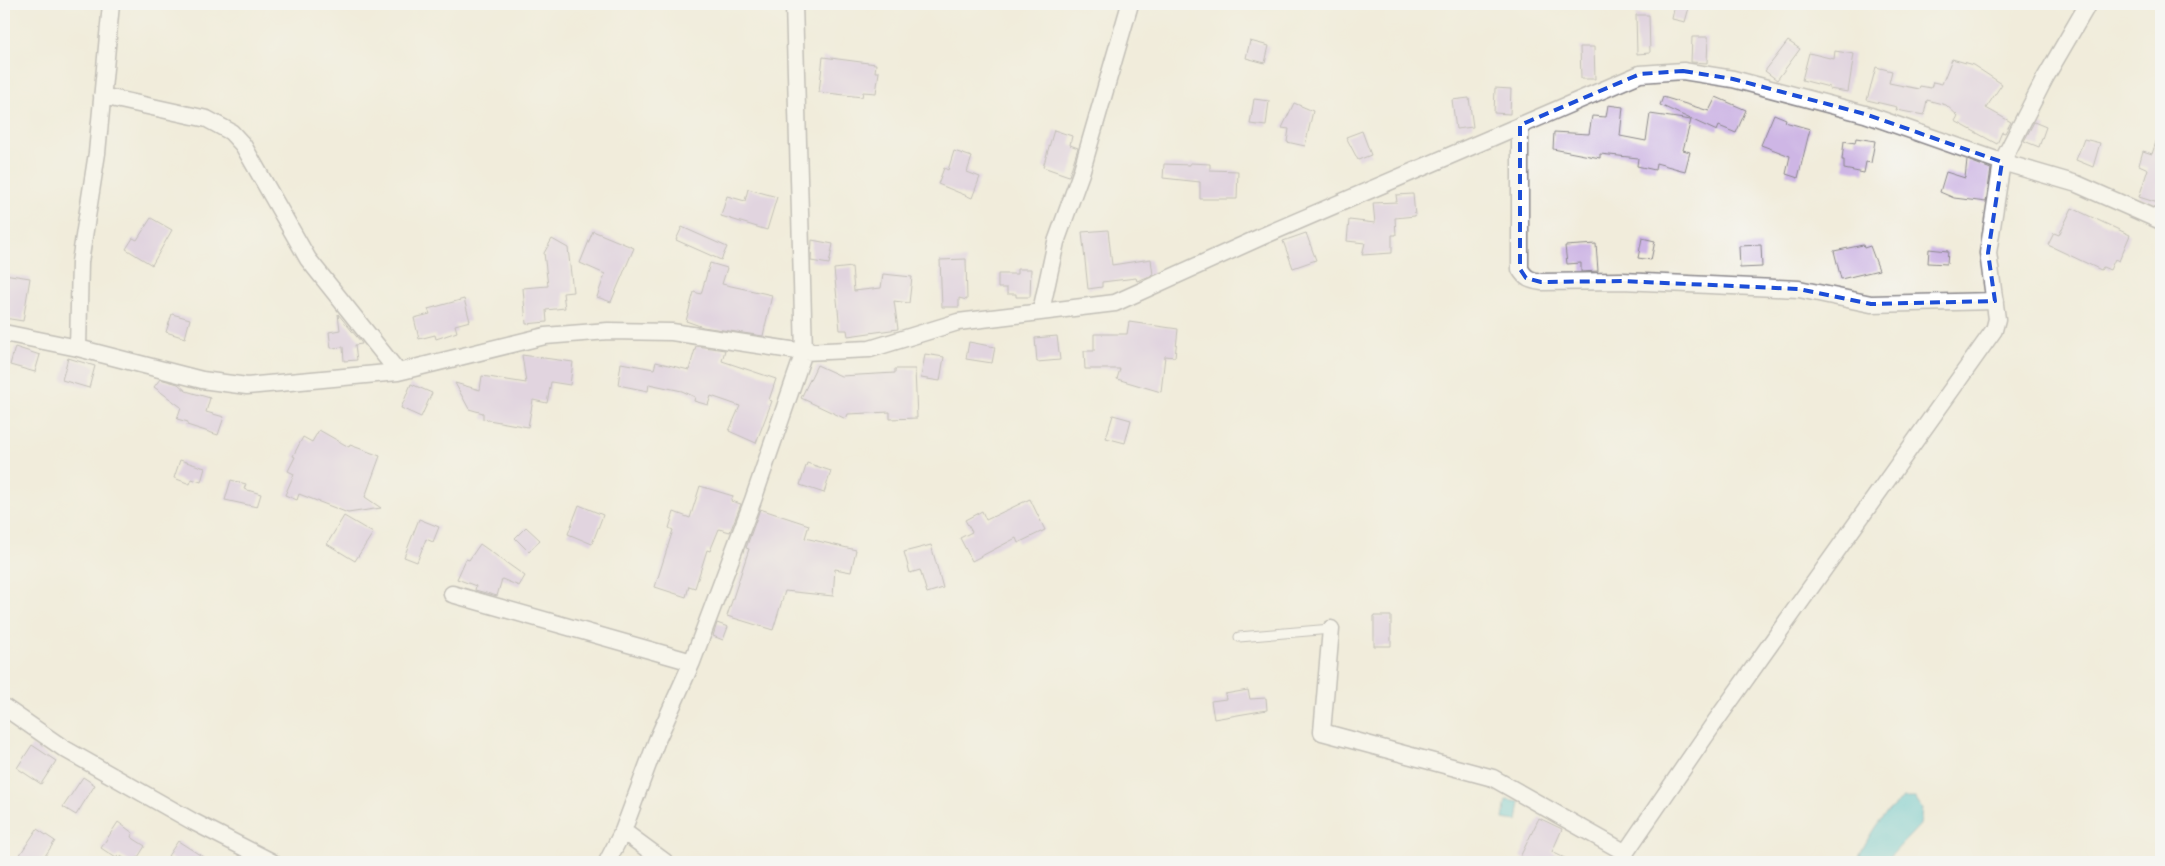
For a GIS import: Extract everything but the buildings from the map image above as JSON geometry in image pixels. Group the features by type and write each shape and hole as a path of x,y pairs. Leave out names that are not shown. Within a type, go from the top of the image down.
{"street":[{"path":"78,348 80,262 97,153 111,4"},
{"path":"607,862 623,831 657,740 692,662 804,352 794,4"},
{"path":"1041,311 1056,242 1081,173 1130,4"},
{"path":"1331,629 1322,732 1494,778 1622,858 1715,722 1988,340 1997,319 1988,253 2002,162 2045,78 2088,4"},
{"path":"4,333 78,348 202,380 247,386 398,372 545,336 608,331 672,332 737,340 804,352 870,349 958,322 1115,303 1263,236 1640,74 1683,71 1733,79 1865,114 2002,162 2077,184 2161,221"},
{"path":"102,96 207,119 232,132 243,145 308,260 398,372"},
{"path":"1520,124 1520,269 1526,278 1531,280 1541,282 1622,280 1799,289 1871,304 1995,301"},
{"path":"452,594 692,662"},
{"path":"4,707 63,748 192,821 272,862"},
{"path":"623,831 665,862"}],"lane":[{"path":"1239,637 1331,629"}],"highlighted area":[{"path":"1683,71 1733,79 1865,114 2002,162 1988,253 1995,301 1871,304 1799,289 1622,281 1541,282 1526,278 1520,269 1520,125 1640,74"}],"water":[{"path":"1904,798 1915,798 1922,809 1920,825 1885,862 1864,862 1859,856 1873,831 1883,816"},
{"path":"1506,800 1520,802 1517,821 1503,819"}]}
